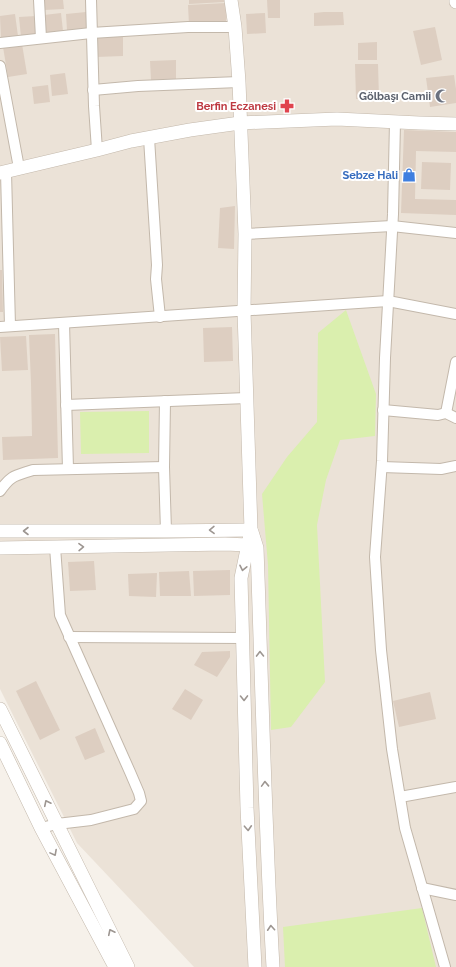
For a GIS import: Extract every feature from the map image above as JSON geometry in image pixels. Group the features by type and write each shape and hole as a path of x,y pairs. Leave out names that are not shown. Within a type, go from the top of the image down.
{"street":[{"path":"39,0 41,38"},
{"path":"91,0 91,33 97,150"},
{"path":"231,0 239,82 245,234 244,311 251,530 273,967"},
{"path":"0,43 91,33 188,27 234,27"},
{"path":"0,68 19,168"},
{"path":"94,90 138,86 239,82"},
{"path":"456,124 337,119 240,123 190,130 131,141 3,172 5,327 388,301 456,314"},
{"path":"395,122 392,226 384,358 382,467 375,557 381,650 392,749 405,828 445,967"},
{"path":"148,138 156,235 156,279 160,317"},
{"path":"245,234 392,226 456,233"},
{"path":"64,323 68,469"},
{"path":"446,413 456,362"},
{"path":"66,405 247,398"},
{"path":"165,402 164,467 166,531"},
{"path":"384,410 438,415 446,413 456,418"},
{"path":"382,467 441,469 456,466"},
{"path":"0,491 12,476 33,470 164,467"},
{"path":"0,473 6,483"},
{"path":"0,531 251,530"},
{"path":"0,548 225,544 253,546"},
{"path":"253,546 241,578 247,808 255,967"},
{"path":"41,828 57,824 91,820 134,809 141,801 139,793 60,615 55,547"},
{"path":"70,637 243,638"},
{"path":"0,709 128,967"},
{"path":"0,743 41,828 115,967"},
{"path":"400,797 456,786"},
{"path":"422,888 456,895"}],"shaded area":[{"path":"0,0 456,0 456,967 194,967 77,843 0,689"}],"green space":[{"path":"346,310 376,394 375,436 340,440 326,480 317,525 325,682 291,727 271,730 268,565 262,494 287,457 317,422 318,333"},
{"path":"149,411 149,453 81,454 80,412"},
{"path":"422,908 436,967 285,967 283,927"}],"building":[{"path":"44,0 63,0 64,9 44,10"},
{"path":"189,0 224,0 224,2 189,4"},
{"path":"267,0 280,0 280,18 268,18"},
{"path":"226,3 226,24 189,25 188,5"},
{"path":"86,12 87,29 67,30 66,14"},
{"path":"343,12 344,25 314,26 314,13"},
{"path":"61,13 63,31 45,33 44,15"},
{"path":"265,13 266,33 247,34 246,14"},
{"path":"15,14 18,36 1,39 0,16"},
{"path":"36,16 38,36 21,37 19,17"},
{"path":"435,27 442,60 421,65 413,31"},
{"path":"123,35 123,56 96,57 96,36"},
{"path":"377,42 377,60 358,60 358,43"},
{"path":"22,44 27,74 8,77 3,47"},
{"path":"176,60 176,79 151,80 150,61"},
{"path":"355,64 378,64 379,98 356,99"},
{"path":"65,73 68,94 52,96 50,75"},
{"name":"Gölbaşı Camii","path":"454,75 456,103 430,107 426,78"},
{"path":"48,85 50,102 34,104 32,87"},
{"name":"Sebze Hali","path":"404,130 456,132 456,152 416,151 415,199 456,200 456,215 401,213"},
{"path":"422,162 451,163 450,190 421,189"},
{"path":"235,206 234,249 218,248 220,208"},
{"path":"0,270 2,270 3,312 0,312"},
{"path":"232,327 233,361 204,362 203,328"},
{"path":"55,334 58,458 3,460 2,437 32,436 29,335"},
{"path":"26,336 28,370 2,371 0,337"},
{"path":"94,561 96,590 70,591 68,562"},
{"path":"230,570 230,595 194,596 193,571"},
{"path":"189,571 191,596 160,596 159,572"},
{"path":"157,573 156,597 129,596 128,574"},
{"path":"230,651 230,657 217,677 194,665 202,652"},
{"path":"36,681 60,730 40,740 16,691"},
{"path":"185,689 203,700 191,720 172,709"},
{"path":"430,692 436,719 399,727 393,701"},
{"path":"95,728 105,752 85,760 75,737"}],"place":[{"name":"Gölbaşı Camii","path":"442,96"},
{"name":"Berfin Eczanesi","path":"287,106"},
{"name":"Sebze Hali","path":"409,175"}]}
